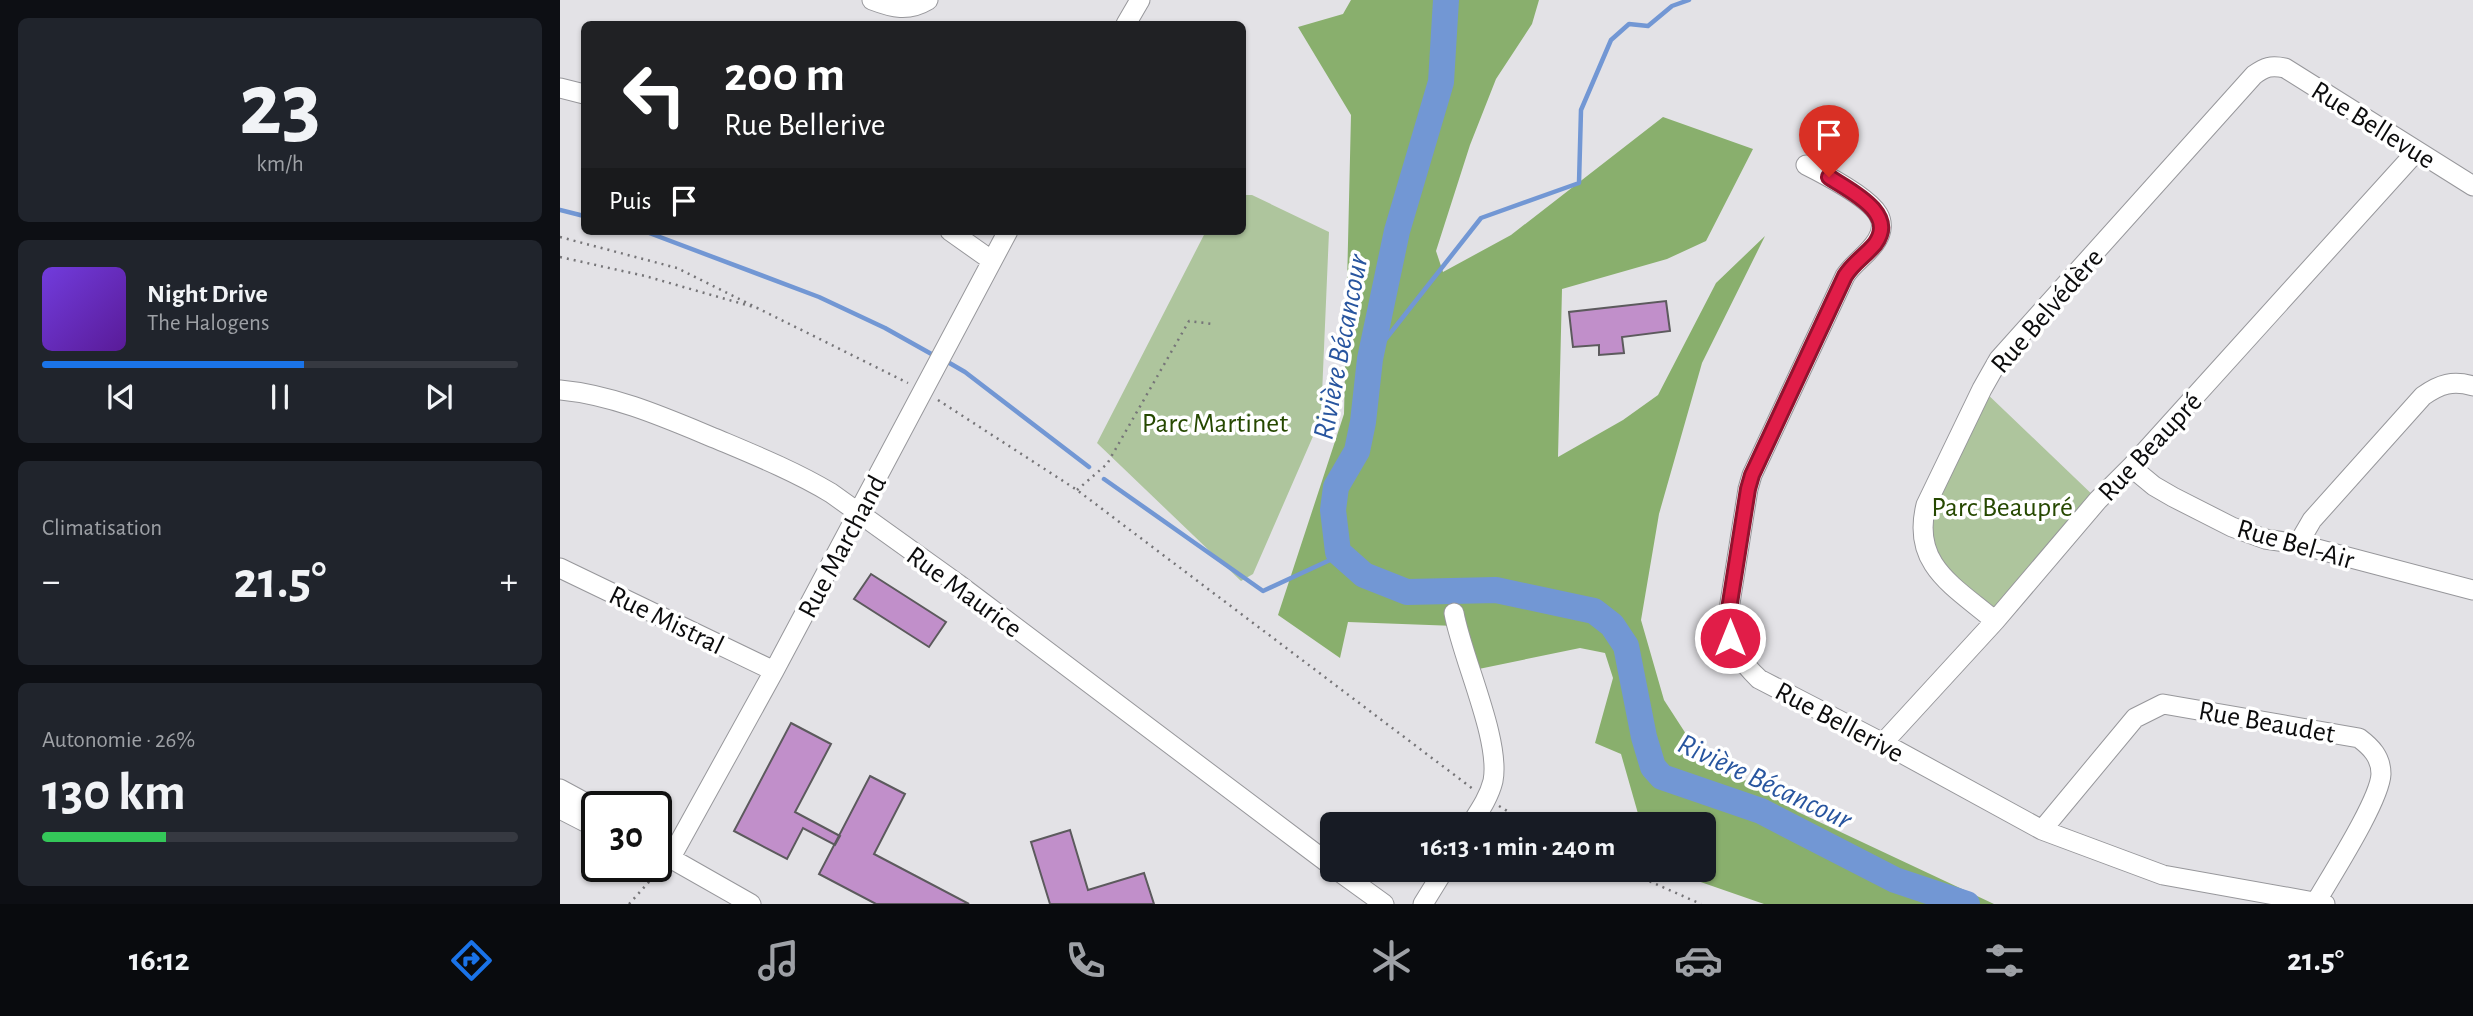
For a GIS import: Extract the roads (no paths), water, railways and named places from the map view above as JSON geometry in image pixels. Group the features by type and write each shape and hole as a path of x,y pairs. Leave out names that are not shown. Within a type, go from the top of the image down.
{"street":[{"path":"872,0 893,8 908,9 928,0"},
{"path":"1128,21 1140,0"},
{"name":"Rue Bellevue","path":"2273,65 2285,68 2473,186"},
{"name":"Rue Belvédère","path":"1995,621 1935,567 1922,538 1926,505 1989,374 1999,359 2254,75 2273,65"},
{"path":"560,88 581,93"},
{"name":"Rue Beaupré","path":"1883,743 1995,621 2098,500 2131,467 2416,152"},
{"name":"Rue Bellerive","path":"1806,165 1829,177 1872,207 1879,215 1880,234 1845,276 1752,475 1727,622 1737,653 1759,679 2042,830 2163,875 2320,903"},
{"path":"956,235 991,260"},
{"name":"Rue Marchand","path":"672,836 774,671 1006,235"},
{"path":"2298,544 2312,520 2423,396 2435,387 2448,383 2473,386"},
{"name":"Rue Maurice","path":"560,390 601,397 671,420 815,483 860,512 1320,857"},
{"name":"Rue Bel-Air","path":"2131,467 2173,497 2232,527 2265,539 2298,544 2473,590"},
{"name":"Rue Mistral","path":"560,568 774,671"},
{"path":"1454,613 1493,750 1493,780 1479,812"},
{"name":"Rue Beaudet","path":"2042,830 2135,718 2163,704 2359,738 2371,747 2379,761 2379,786 2320,903"},
{"path":"560,789 581,800"},
{"path":"560,809 581,820"},
{"path":"672,860 751,904"},
{"path":"1354,882 1384,904"},
{"path":"1423,904 1437,882"}],"waterway":[{"name":"Rivière Bécancour","path":"1446,0 1441,82 1397,231 1370,359 1357,451 1336,487 1333,510 1338,552 1364,575 1407,592 1496,590 1594,611 1612,625 1626,646 1644,737 1653,767 1662,777 1761,811 1895,880 1967,904"},
{"path":"1370,359 1481,218 1579,183 1581,110 1611,40 1629,24 1648,26 1672,6 1689,0"},
{"path":"560,210 581,215"},
{"path":"655,235 819,297 885,328 935,356"},
{"path":"946,361 965,372 1089,467"},
{"path":"1104,479 1263,591 1330,560 1338,552"}],"park label":[{"name":"Parc Martinet","path":"1215,422"},
{"name":"Parc Beaupré","path":"2002,506"}]}
